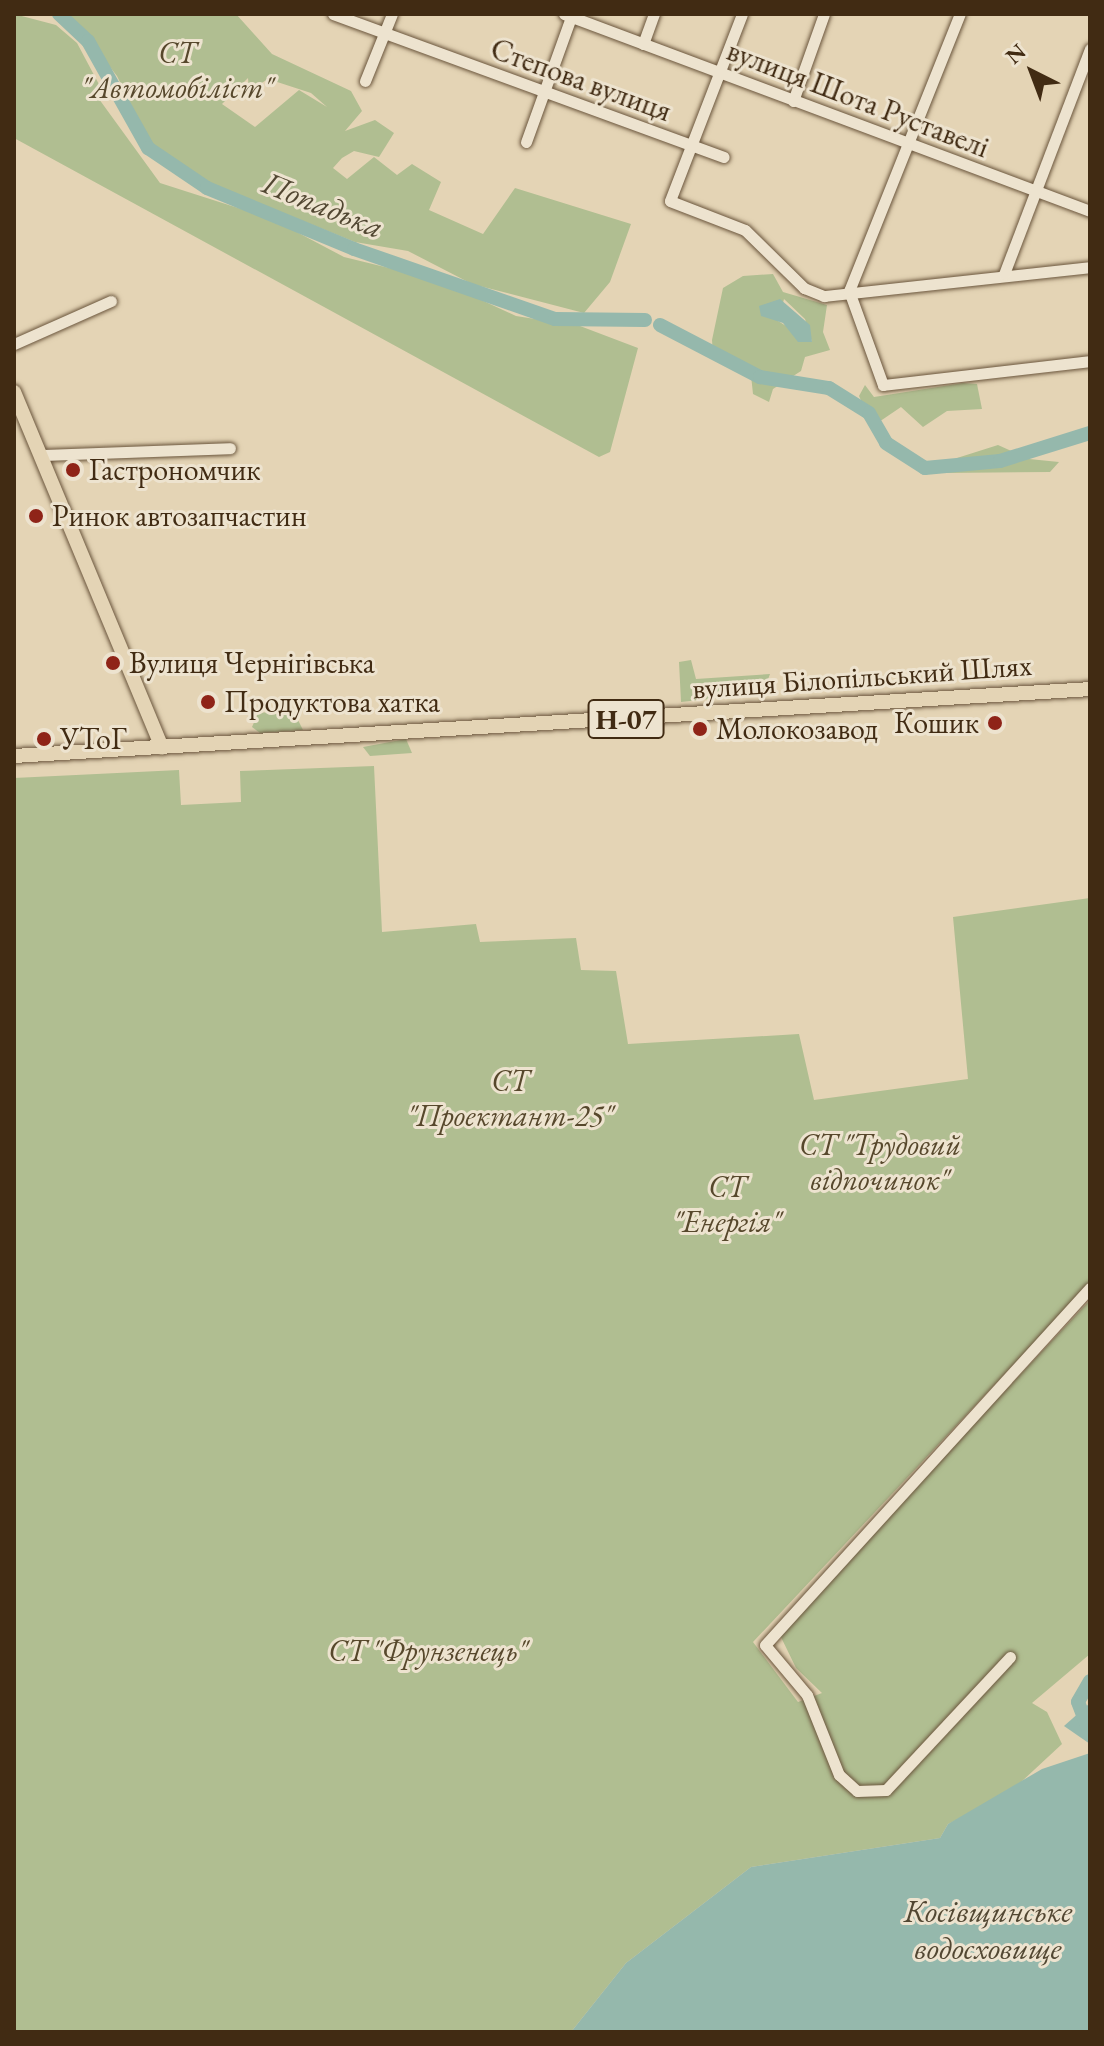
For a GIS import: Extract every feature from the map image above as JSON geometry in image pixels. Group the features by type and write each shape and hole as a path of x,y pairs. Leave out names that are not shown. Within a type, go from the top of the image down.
{"main road":[{"path":"14,392 162,747"},
{"name":"вулиця Білопільський Шлях","path":"14,756 1090,689"}],"street":[{"name":"Степова вулиця","path":"333,14 541,93 724,157"},
{"path":"365,81 392,14"},
{"path":"643,44 654,14"},
{"path":"742,14 670,201 745,230 804,288 824,296 1090,267"},
{"path":"793,101 824,14"},
{"path":"960,14 910,146 849,291 883,385 1090,361"},
{"path":"526,142 569,15"},
{"name":"вулиця Шота Руставелі","path":"569,15 910,146 1090,211"},
{"path":"1004,274 1090,49"},
{"path":"14,344 111,301"},
{"path":"42,455 230,448"},
{"path":"1010,1657 886,1790 857,1791 839,1775 807,1695 765,1645 1090,1288"}],"green space":[{"path":"14,14 56,25 77,43 102,90 99,99 160,183 272,219 344,257 438,280 516,316 580,326 638,348 610,452 599,457 14,138"},
{"name":"СТ \"Автомобіліст\"","path":"69,14 236,14 272,54 351,91 362,111 345,131 375,120 394,133 379,157 354,151 342,158 333,168 347,179 374,157 397,175 412,164 441,182 429,210 483,234 515,188 631,224 610,282 584,313 472,284 408,251 355,242 209,183 150,143 117,76","holes":["248,78 249,91 268,79 311,93 327,107 299,90 255,127 222,104"]},
{"path":"773,274 783,292 827,305 823,332 830,350 805,357 801,371 773,389 769,402 753,394 750,366 713,355 712,340 723,288 743,276","holes":["784,299 805,319 812,342 778,321"]},
{"path":"963,383 977,384 982,409 947,411 923,427 901,407 873,426 859,396 865,385 874,397"},
{"path":"998,445 1029,459 1059,462 1050,472 943,473 957,458"},
{"path":"691,660 696,679 770,674 763,693 681,702 679,662"},
{"path":"293,710 303,730 260,733 252,727 258,713"},
{"path":"406,739 412,753 370,756 363,747"},
{"name":"СТ \"Фрунзенець\"","path":"374,766 382,932 476,924 480,942 576,938 581,970 616,971 628,1044 799,1034 814,1100 968,1079 953,917 1090,898 1090,1283 753,1642 798,1702 822,1693 796,1668 779,1633 1090,1300 1090,1654 1032,1703 1047,1712 1062,1744 1006,1796 948,1824 940,1838 751,1867 626,1963 571,2032 14,2032 14,778 179,770 181,805 241,802 240,771"}],"water":[{"path":"780,299 810,325 812,342 798,342 783,323 761,316 759,306"},
{"path":"1090,1703 1090,1744 1064,1726"},
{"name":"Косівщинське водосховище","path":"1090,1753 1090,2032 571,2032 626,1963 751,1867 940,1838 948,1824 1042,1769"}],"waterway":[{"name":"Попадька","path":"59,14 88,41 148,148 207,188 354,249 555,319 645,320"},
{"name":"Попадька","path":"660,325 760,377 829,388 869,413 886,443 925,468 1000,461 1090,433"},
{"path":"1090,1681 1078,1702 1090,1734"}],"place":[{"name":"Гастрономчик","path":"73,470"},
{"name":"Ринок автозапчастин","path":"36,516"},
{"name":"Вулиця Чернігівська","path":"113,663"},
{"name":"Продуктова хатка","path":"208,702"},
{"name":"Кошик","path":"995,723"},
{"name":"Молокозавод","path":"700,729"},
{"name":"УТоГ","path":"44,739"}],"park label":[{"name":"СТ \"Проектант-25\"","path":"510,1098"},
{"name":"СТ \"Трудовий відпочинок\"","path":"880,1162"},
{"name":"СТ \"Енергія\"","path":"727,1204"}]}
